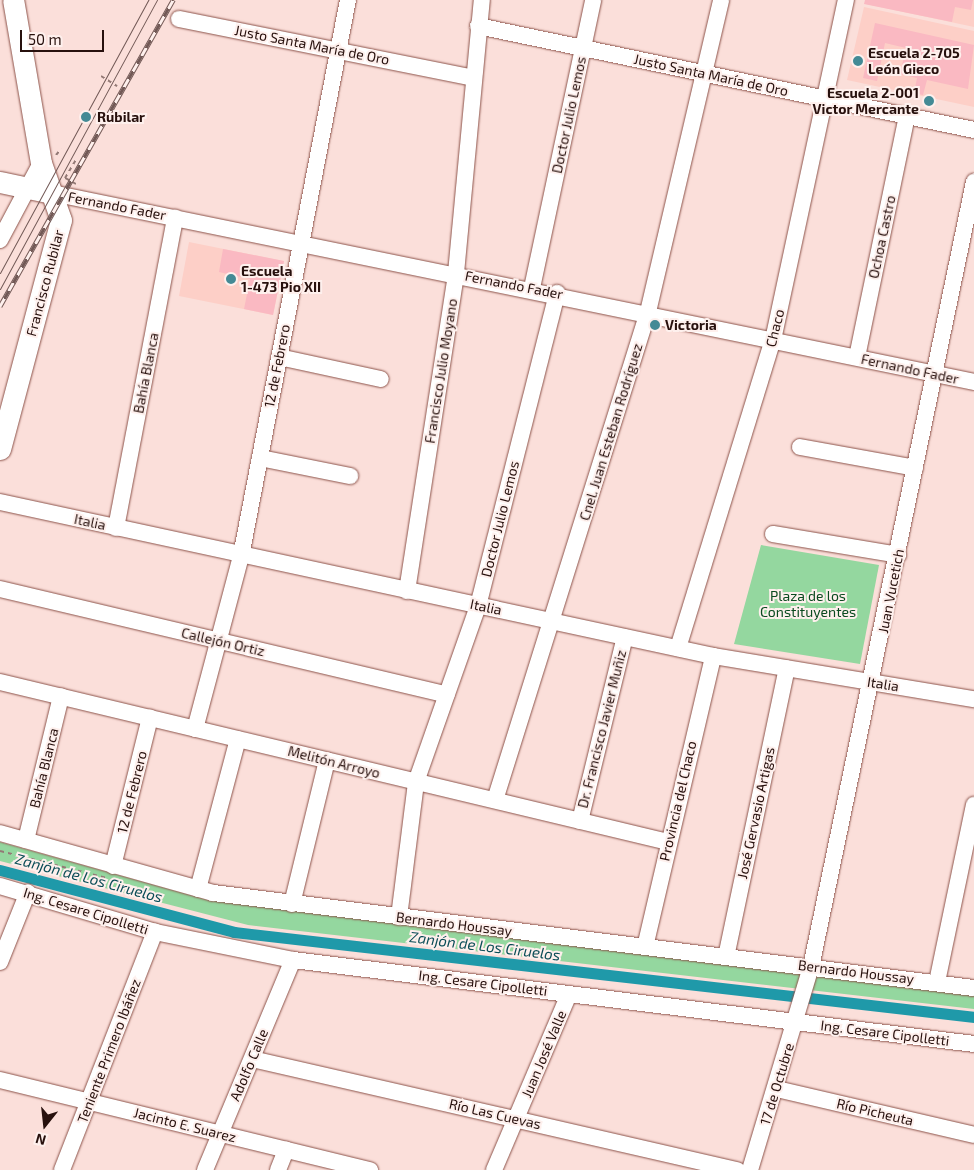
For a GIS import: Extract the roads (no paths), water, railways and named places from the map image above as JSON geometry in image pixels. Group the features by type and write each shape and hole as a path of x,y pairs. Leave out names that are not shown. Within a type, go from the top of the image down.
{"main road":[{"name":"Francisco Rubilar","path":"0,449 7,402 60,226 52,193 41,163 13,0"},
{"path":"0,182 52,193"}],"street":[{"name":"12 de Febrero","path":"196,729 241,556 348,0"},
{"name":"Francisco Julio Moyano","path":"408,591 456,273 473,78 482,0"},
{"name":"Doctor Julio Lemos","path":"532,288 593,0"},
{"name":"Cnel. Juan Esteban Rodríguez","path":"495,800 553,622 648,312 721,0"},
{"name":"Chaco","path":"678,648 773,340 827,99 846,0"},
{"name":"Justo Santa María de Oro","path":"179,19 473,78"},
{"name":"Justo Santa María de Oro","path":"478,26 974,130"},
{"name":"Ochoa Castro","path":"857,357 907,116"},
{"path":"0,240 41,163"},
{"name":"Juan Vucetich","path":"801,1004 811,967 873,682 933,374 974,182"},
{"name":"Fernando Fader","path":"52,193 557,293 974,382"},
{"name":"Bahía Blanca","path":"116,528 175,218"},
{"name":"Doctor Julio Lemos","path":"400,917 416,782 478,606 557,293"},
{"path":"279,357 381,379"},
{"path":"800,448 915,468"},
{"path":"260,458 350,476"},
{"name":"Italia","path":"0,502 241,556 713,656 974,699"},
{"path":"773,534 898,555"},
{"name":"Callejón Ortiz","path":"0,589 447,695"},
{"name":"Dr. Francisco Javier Muñiz","path":"580,821 625,637"},
{"name":"Provincia del Chaco","path":"645,947 713,656"},
{"name":"José Gervasio Artigas","path":"726,957 787,668"},
{"name":"Melitón Arroyo","path":"0,682 668,842"},
{"name":"Bahía Blanca","path":"26,840 61,696"},
{"name":"12 de Febrero","path":"113,866 150,718"},
{"path":"198,889 238,739"},
{"path":"292,904 327,760"},
{"path":"937,982 974,805"},
{"name":"Bernardo Houssay","path":"0,833 198,889 292,904 974,988"},
{"name":"Ing. Cesare Cipolletti","path":"0,886 28,892 155,932 293,960 569,994 801,1004 974,1044"},
{"path":"0,962 28,892"},
{"name":"Teniente Primero Ibáñez","path":"62,1170 155,932"},
{"name":"Adolfo Calle","path":"205,1170 293,960"},
{"name":"Juan José Valle","path":"494,1170 569,994"},
{"name":"17 de Octubre","path":"750,1170 777,1089 801,1004"},
{"name":"Río Las Cuevas","path":"252,1059 737,1170"},
{"name":"Jacinto E. Suarez","path":"0,1080 89,1100 286,1150 348,1168 370,1170"},
{"name":"Río Picheuta","path":"777,1089 974,1135"},
{"path":"278,1170 286,1150"}],"waterway":[{"name":"Zanjón de Los Ciruelos","path":"0,870 234,932 974,1017"}],"tram line":[{"path":"0,273 148,0"},
{"path":"0,289 157,0"}],"railway":[{"path":"0,306 173,0"}],"place":[{"name":"Escuela 2-705 León Gieco","path":"858,61"},
{"name":"Escuela 2-001 Victor Mercante","path":"929,101"},
{"name":"Rubilar","path":"86,117"},
{"name":"Escuela 1-473 Pio XII","path":"231,279"},
{"name":"Victoria","path":"655,325"}],"park label":[{"name":"Plaza de los Constituyentes","path":"808,604"}]}
